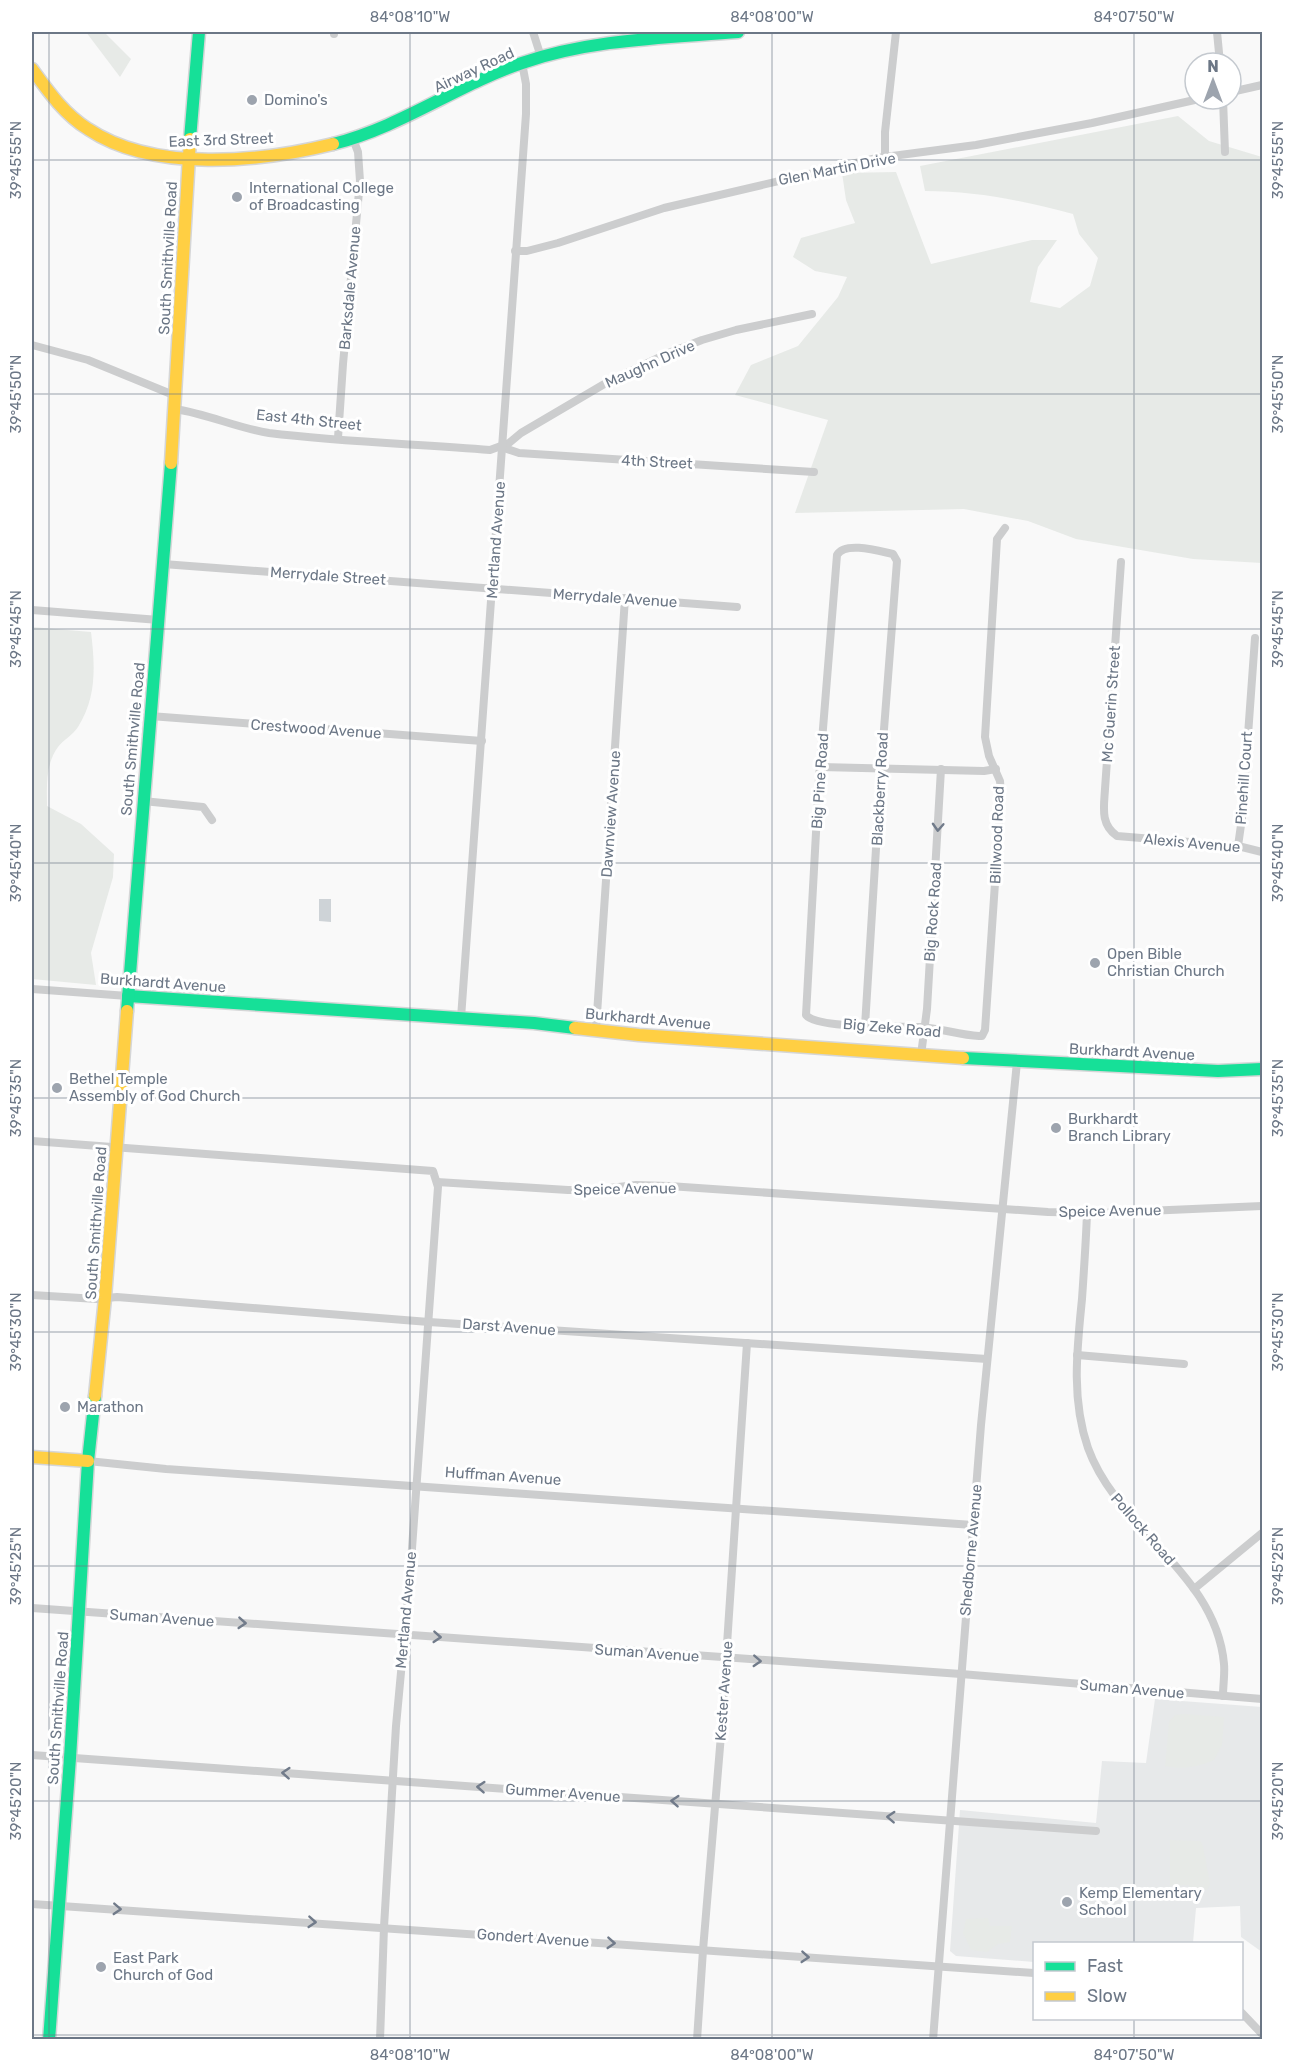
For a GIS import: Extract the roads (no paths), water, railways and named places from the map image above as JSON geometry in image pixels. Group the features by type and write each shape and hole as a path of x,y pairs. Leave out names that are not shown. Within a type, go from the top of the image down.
{"main road":[{"name":"South Smithville Road","path":"176,396 189,158 199,32"},
{"name":"Airway Road","path":"300,150 353,139 414,115 481,80 541,57 599,45 738,32"},
{"name":"East 3rd Street","path":"32,72 74,119 105,139 146,154 189,158 250,156 300,150"},
{"path":"175,410 176,396"},
{"name":"South Smithville Road","path":"49,2040 70,1758 88,1461 105,1298 175,410"},
{"name":"Burkhardt Avenue","path":"128,996 461,1018 596,1029 639,1035 1017,1062 1218,1071 1263,1069"},
{"name":"Huffman Avenue","path":"32,1457 88,1461"}],"street":[{"path":"533,32 541,57"},
{"path":"885,156 885,132 896,32"},
{"path":"1216,32 1218,51"},
{"name":"Mertland Avenue","path":"461,1018 526,114 526,84 522,63"},
{"path":"1243,89 1263,85"},
{"name":"Glen Martin Drive","path":"515,251 527,251 558,243 663,208 885,156 909,155 976,145 1183,103"},
{"path":"1223,111 1225,152"},
{"name":"Barksdale Avenue","path":"338,438 360,181 358,152 353,139"},
{"name":"Maughn Drive","path":"501,447 540,421 606,383 666,354 736,330 812,314"},
{"path":"32,345 88,360 176,396"},
{"name":"East 4th Street","path":"175,410 195,412 229,424 259,431 490,450 501,447"},
{"name":"4th Street","path":"501,447 519,453 814,472"},
{"name":"Billwood Road","path":"979,1036 982,1036 985,1030 1001,795 1000,781 989,756 985,737 997,539 1005,528"},
{"name":"Big Pine Road","path":"806,1015 819,777 822,766 837,555 841,549 854,548 893,554"},
{"name":"Blackberry Road","path":"865,1026 897,561 893,554"},
{"name":"Mc Guerin Street","path":"1121,562 1104,814 1107,827 1121,837"},
{"name":"Merrydale Street","path":"163,564 493,589"},
{"name":"Merrydale Avenue","path":"493,589 737,607"},
{"name":"Dawnview Avenue","path":"596,1029 625,598"},
{"path":"32,610 159,620"},
{"name":"Pinehill Court","path":"1238,846 1256,638"},
{"name":"Crestwood Avenue","path":"150,716 482,741"},
{"path":"822,766 984,771 996,769"},
{"name":"Big Rock Road","path":"921,1055 925,1028 941,769"},
{"path":"143,801 203,807 212,820"},
{"name":"Alexis Avenue","path":"1121,837 1238,846 1263,852"},
{"name":"Burkhardt Avenue","path":"32,988 128,996"},
{"name":"Big Zeke Road","path":"806,1015 809,1019 821,1022 925,1028 979,1036"},
{"name":"Shedborne Avenue","path":"933,2040 987,1359 1017,1062"},
{"name":"Speice Avenue","path":"32,1142 433,1171 437,1182 568,1190 636,1185 669,1186 1002,1210 1087,1213 1263,1206"},
{"name":"Mertland Avenue","path":"380,2040 393,1781 429,1322 437,1182"},
{"name":"Pollock Road","path":"1087,1213 1076,1382 1082,1425 1097,1470 1118,1502 1194,1589 1208,1612 1224,1664 1223,1696"},
{"name":"Darst Avenue","path":"32,1295 117,1297 429,1322 987,1359"},
{"name":"Kester Avenue","path":"697,2040 727,1659 747,1343"},
{"path":"1077,1355 1184,1364"},
{"name":"Huffman Avenue","path":"88,1461 973,1525"},
{"path":"1194,1589 1263,1533"},
{"name":"Suman Avenue","path":"32,1608 961,1674 1263,1698"},
{"name":"Gummer Avenue","path":"32,1755 1095,1831"},
{"name":"Gondert Avenue","path":"32,1904 1033,1973"},
{"path":"1243,2014 1263,2034"}],"place":[{"name":"Domino's","path":"252,100"},
{"name":"International College of Broadcasting","path":"237,197"},
{"name":"Open Bible Christian Church","path":"1095,963"},
{"name":"Bethel Temple Assembly of God Church","path":"57,1088"},
{"name":"Burkhardt Branch Library","path":"1056,1128"},
{"name":"Marathon","path":"65,1407"},
{"name":"Kemp Elementary School","path":"1067,1902"},
{"name":"East Park Church of God","path":"101,1967"}]}
